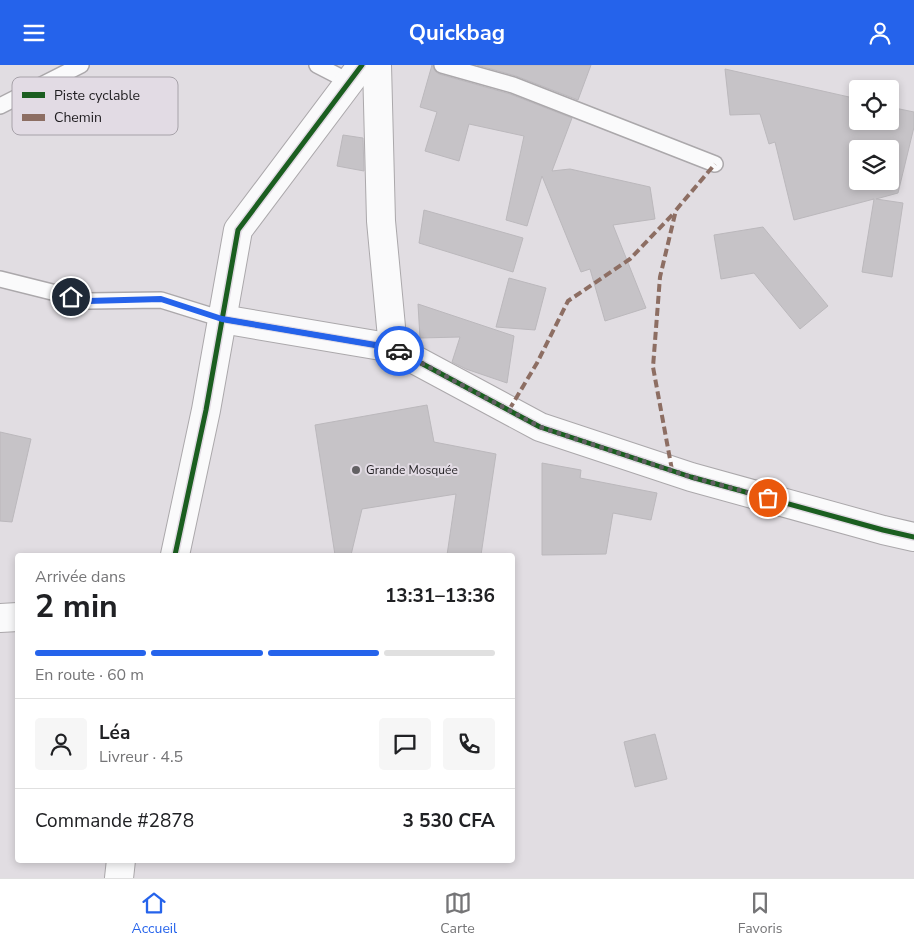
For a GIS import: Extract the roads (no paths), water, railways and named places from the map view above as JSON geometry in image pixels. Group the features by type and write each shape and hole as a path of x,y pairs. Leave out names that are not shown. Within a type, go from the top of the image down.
{"street":[{"path":"377,65 380,221 393,348"},
{"path":"175,553 206,410 238,230 356,74"},
{"path":"222,319 393,348 540,427 691,477 914,537"},
{"path":"0,618 15,617"},
{"path":"119,878 121,863"}],"lane":[{"path":"58,77 82,65"},
{"path":"317,65 356,74"},
{"path":"442,65 513,85 715,164"},
{"path":"0,106 12,100"},
{"path":"0,279 88,301 161,299 222,319"}],"place":[{"name":"Grande Mosquée","path":"356,470"}]}
